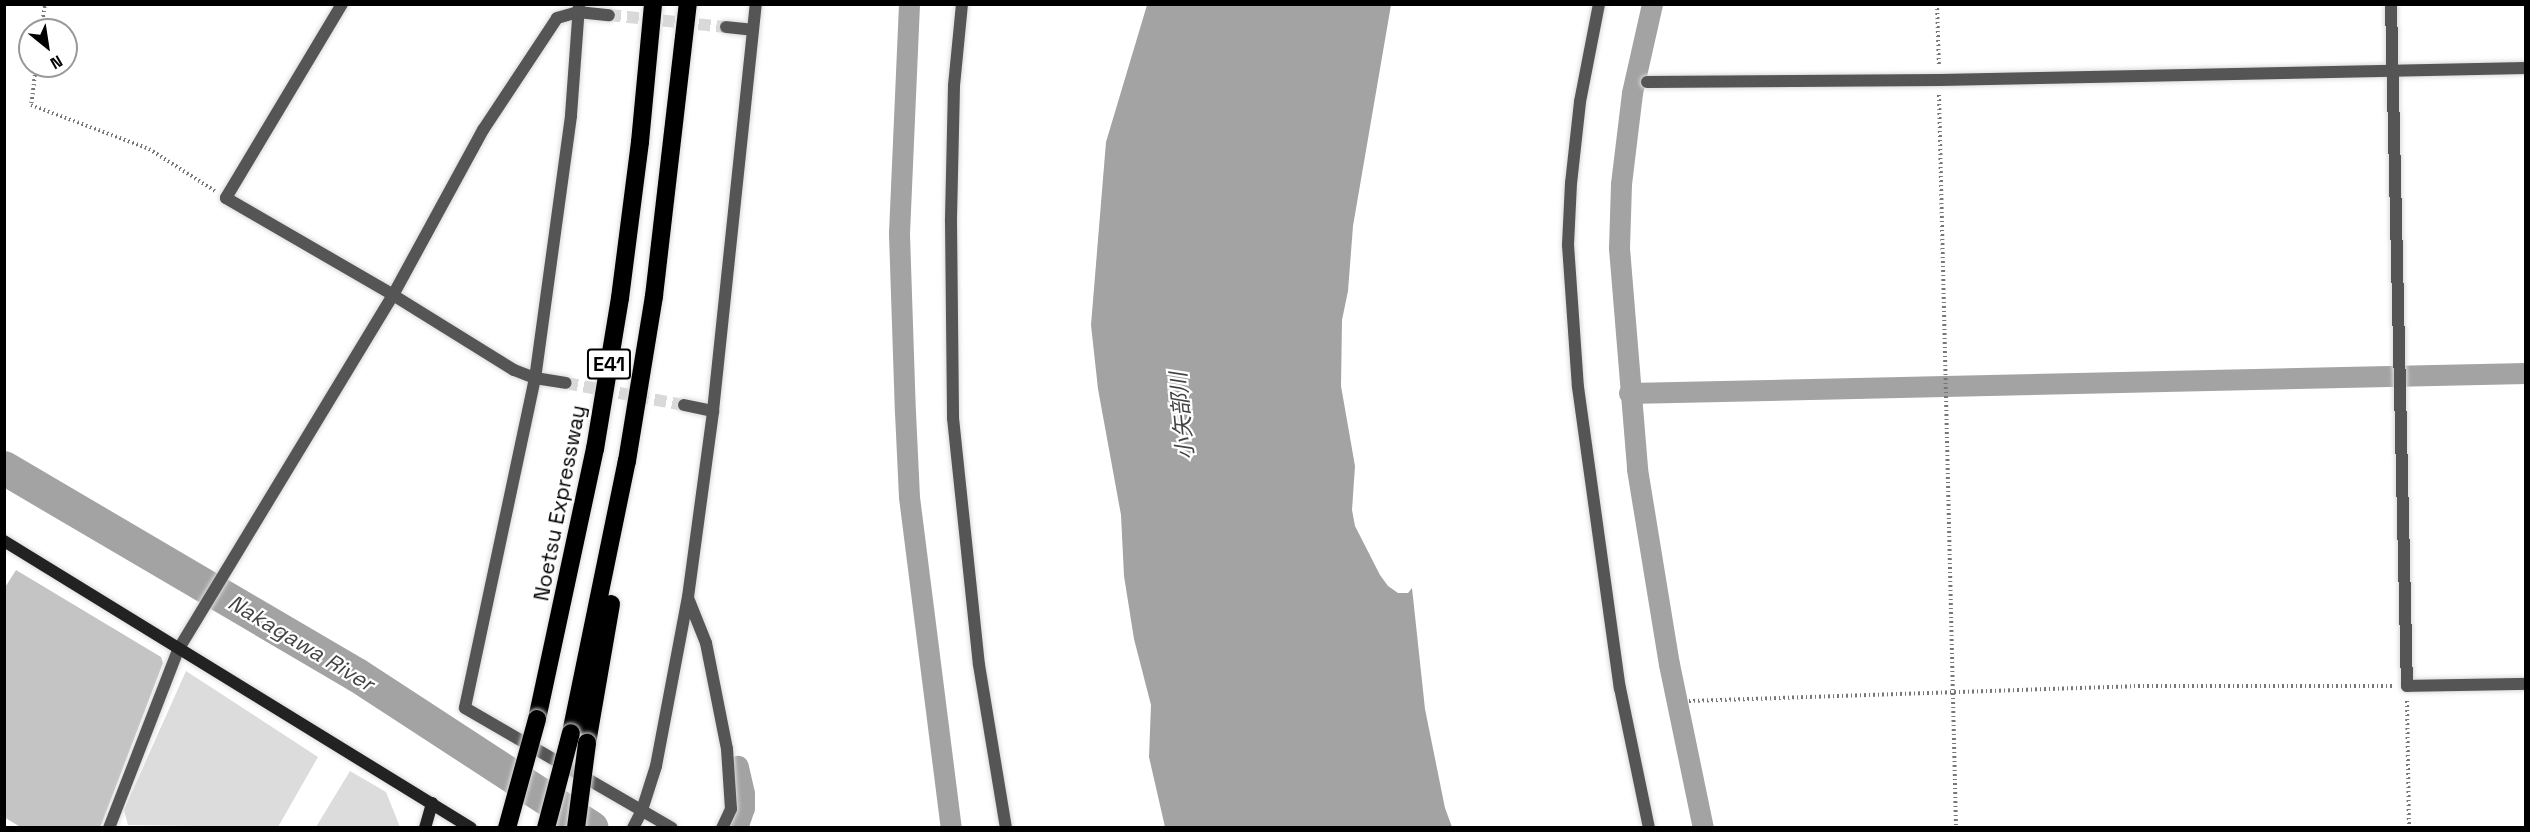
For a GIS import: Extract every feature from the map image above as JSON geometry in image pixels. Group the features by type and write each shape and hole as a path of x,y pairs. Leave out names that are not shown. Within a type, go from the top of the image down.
{"highway":[{"name":"Noetsu Expressway","path":"507,828 537,718 595,448 639,153 653,4"},
{"name":"E41","path":"546,828 571,733 627,461 654,296 688,4"},
{"path":"576,828 587,743 624,535 654,296"}],"street":[{"path":"342,4 226,198 393,295 514,370 535,378 566,383"},
{"path":"638,819 656,766 688,597 713,411 756,4"},
{"path":"962,4 954,86 951,222 954,418 980,665 1006,828"},
{"path":"1599,4 1580,102 1570,183 1568,245 1578,387 1617,665 1649,828"},
{"path":"2391,4 2407,686 2526,684"},
{"path":"579,8 570,116 535,378 465,708 638,819 672,828"},
{"path":"109,828 178,650 393,295 483,130 557,18 579,8 609,15"},
{"path":"726,27 753,30"},
{"path":"1647,82 1939,80 2526,68"},
{"path":"684,405 713,411"},
{"path":"4,541 471,828"},
{"path":"688,597 706,643 727,749 731,809 722,828"},
{"path":"425,828 432,803"}],"path":[{"path":"1937,4 1956,828"},
{"path":"34,78 31,105 149,149 226,198"},
{"path":"1689,700 2134,686 2407,686 2409,828"}],"shaded area":[{"path":"186,671 318,757 278,827 128,825 124,810"},
{"path":"350,771 386,792 400,827 316,827"}],"water":[{"name":"小矢部川","path":"1147,5 1391,5 1353,226 1348,291 1342,320 1341,386 1355,466 1352,510 1355,526 1388,586 1398,593 1408,593 1412,588 1425,709 1445,808 1452,827 1165,827 1149,757 1151,705 1134,639 1124,576 1121,515 1098,389 1091,325 1106,142"}],"building":[{"path":"16,570 161,657 163,663 100,828 22,828 4,817 4,589"}],"waterway":[{"path":"909,4 899,234 909,497 951,828"},
{"path":"1652,4 1632,93 1621,184 1619,248 1637,469 1669,664 1703,828"},
{"path":"1629,393 2526,373"},
{"name":"Nakagawa River","path":"4,468 357,675 592,828"},
{"path":"737,828 744,808 744,793 738,766"}],"tunnel":[{"path":"609,15 726,27"},
{"path":"566,383 684,405"}]}
